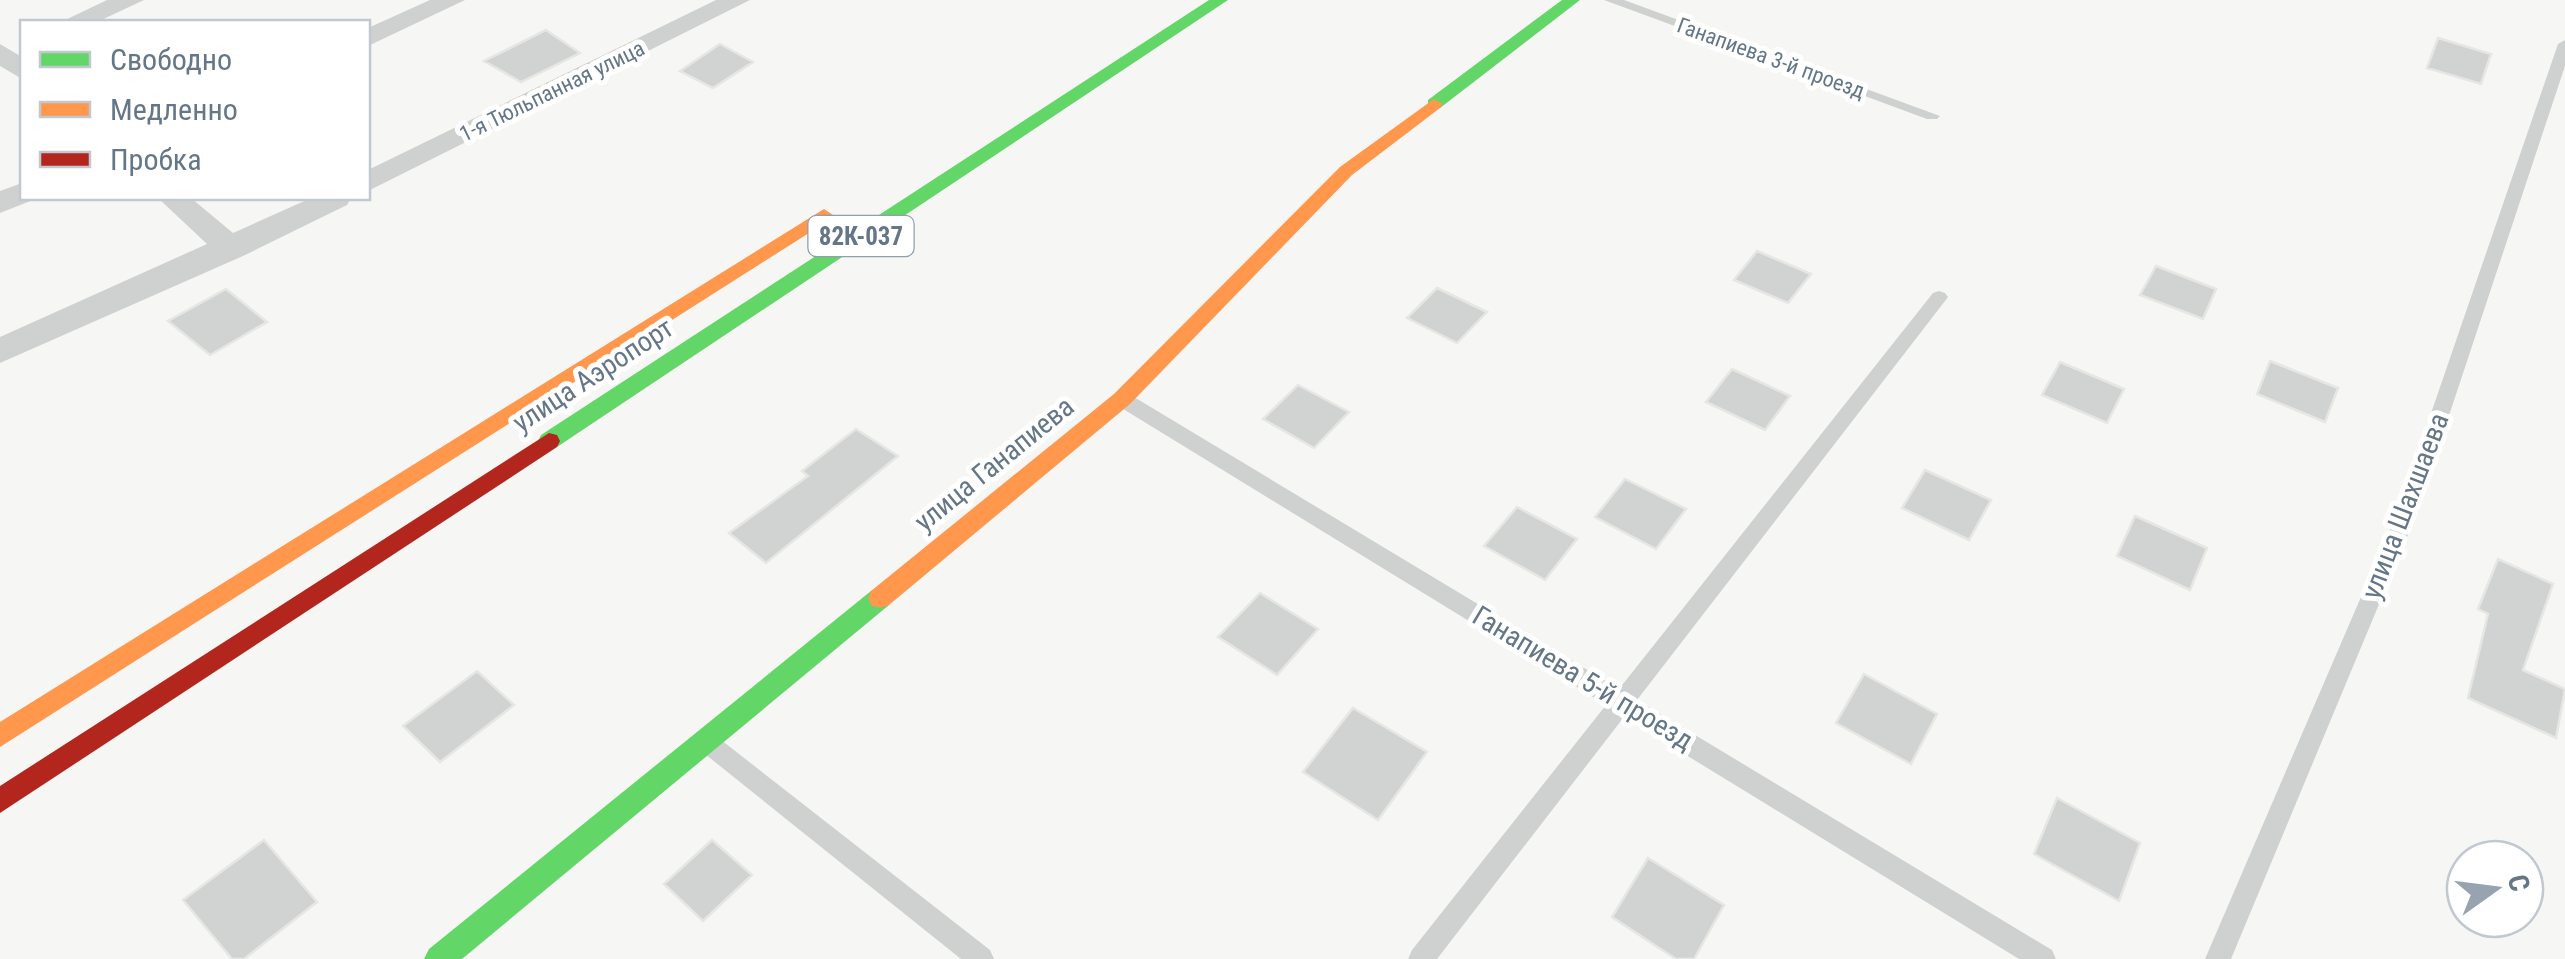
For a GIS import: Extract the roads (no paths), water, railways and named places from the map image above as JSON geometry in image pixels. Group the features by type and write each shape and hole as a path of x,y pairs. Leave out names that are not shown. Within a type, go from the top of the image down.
{"main road":[{"name":"улица Аэропорт","path":"0,801 1220,0"},
{"name":"улица Ганапиева","path":"438,959 1122,399 1346,171 1572,0"},
{"name":"улица Аэропорт","path":"0,736 841,204"}],"street":[{"path":"79,20 131,0"},
{"path":"370,37 452,0"},
{"name":"1-я Тюльпанная улица","path":"370,181 737,0"},
{"path":"0,52 20,69"},
{"path":"175,200 232,249"},
{"path":"0,351 232,249 332,200"}],"lane":[{"name":"Ганапиева 3-й проезд","path":"1611,0 1932,116"},
{"name":"улица Шахшаева","path":"2218,959 2404,518 2565,44"},
{"path":"1421,959 1939,298"},
{"name":"Ганапиева 5-й проезд","path":"1122,399 2043,959"},
{"path":"704,740 981,959"}]}
